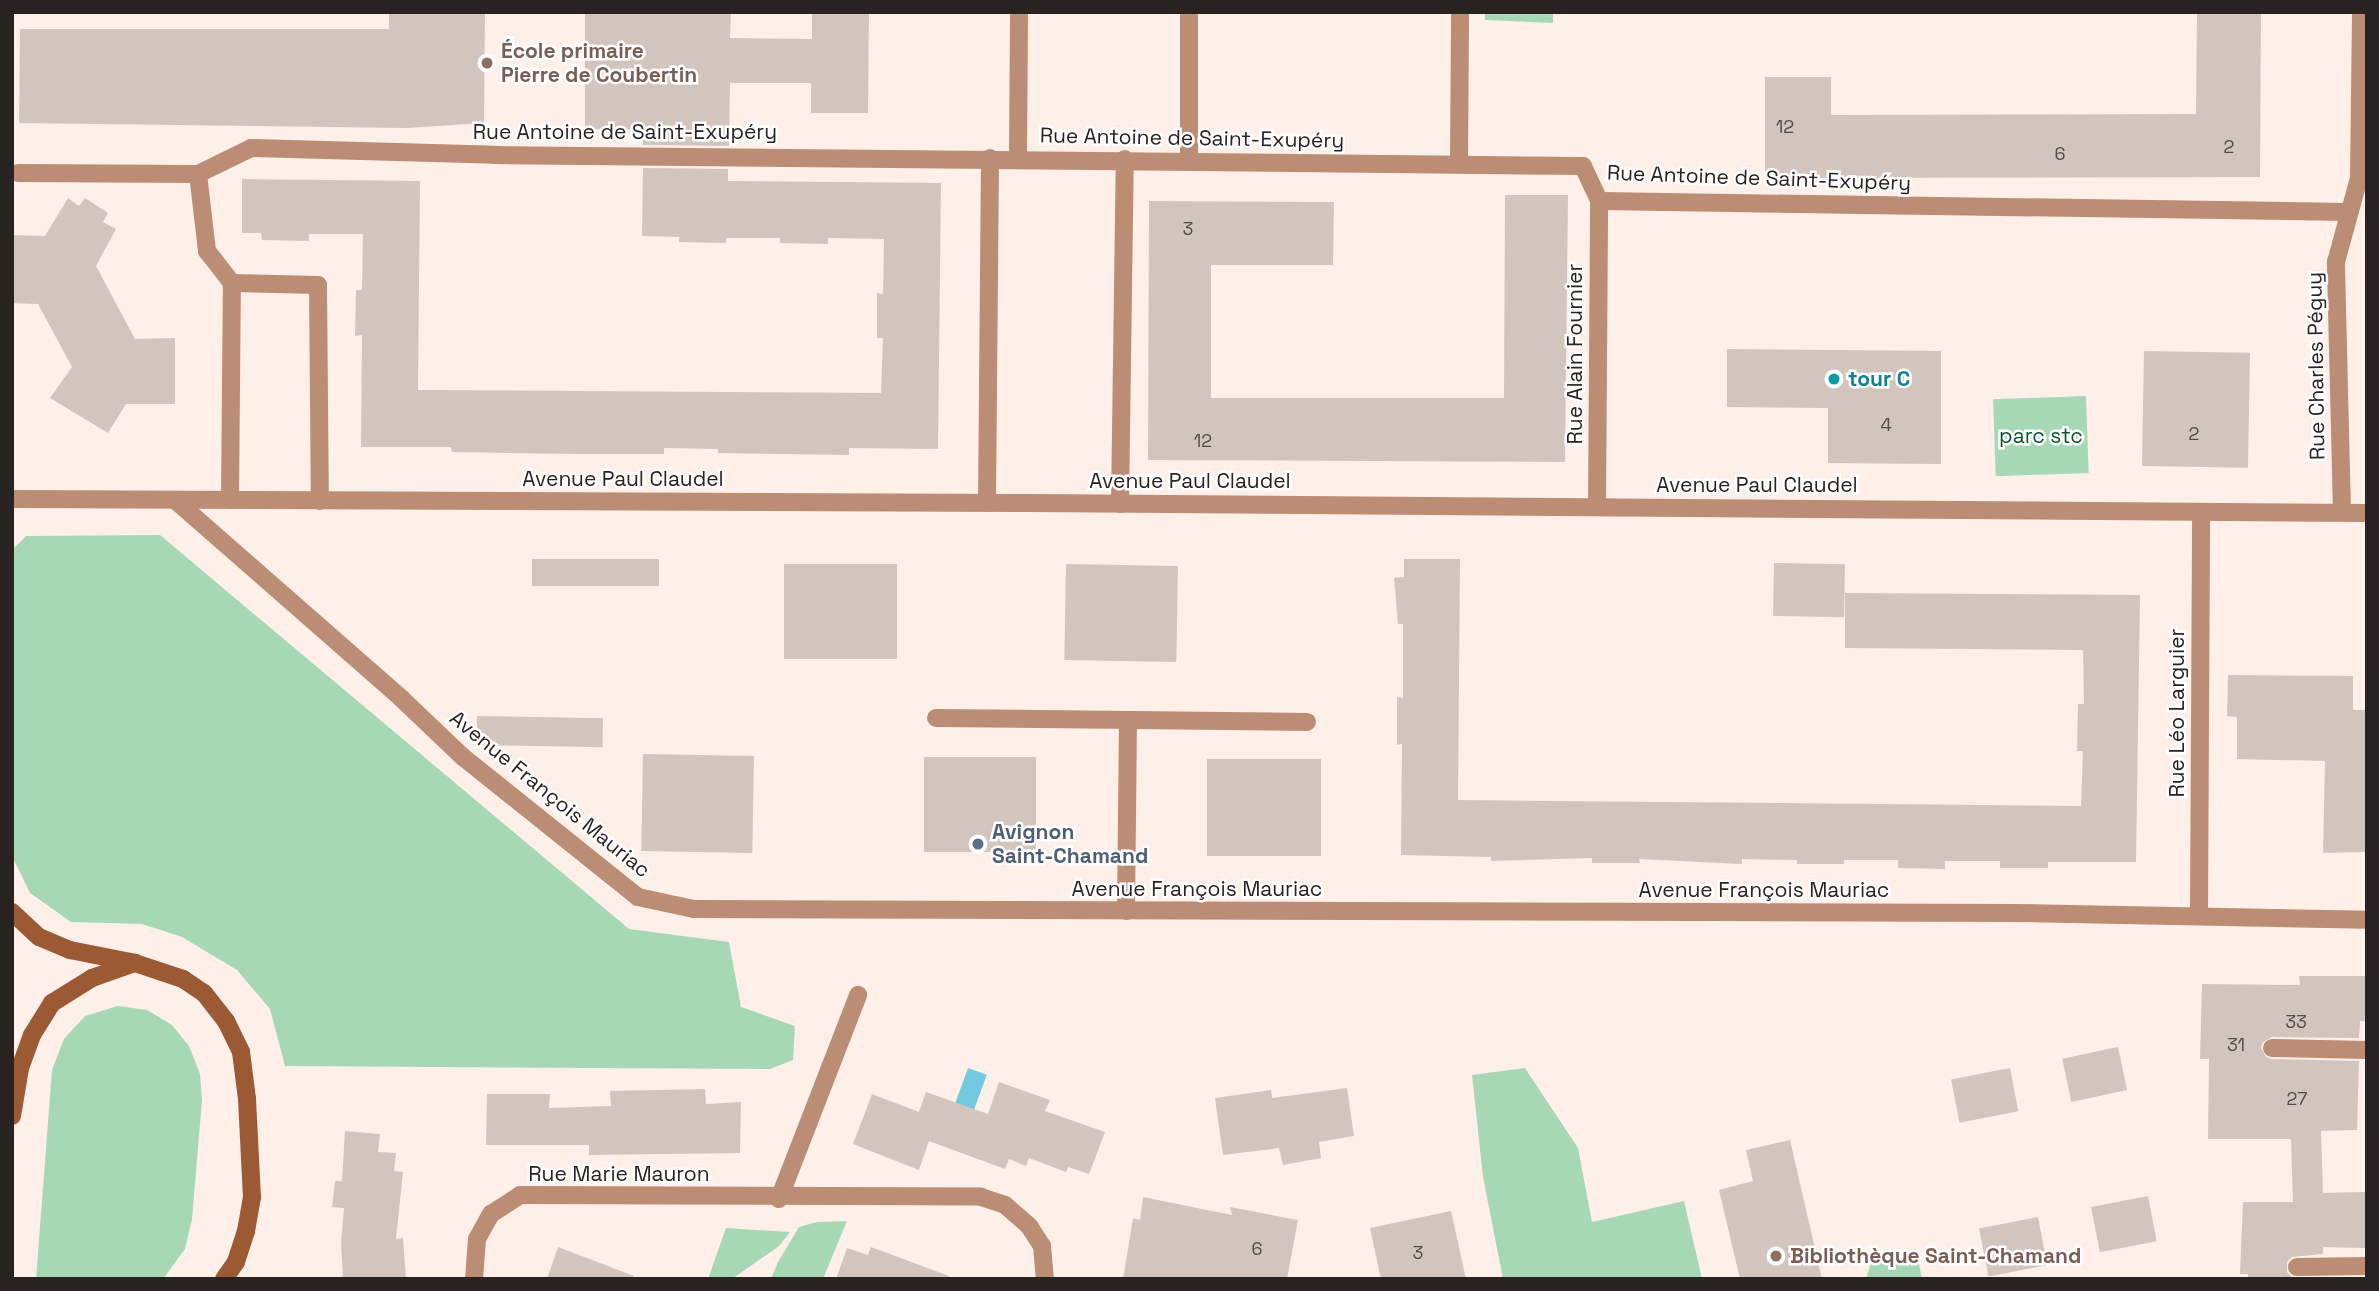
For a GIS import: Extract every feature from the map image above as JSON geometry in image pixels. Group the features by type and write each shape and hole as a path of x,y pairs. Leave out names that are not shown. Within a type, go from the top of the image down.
{"main road":[{"path":"12,912 39,937 70,950 135,963 183,979 204,993 226,1021 241,1052 247,1099 252,1197 236,1262 224,1279"},
{"path":"12,1116 20,1068 32,1035 52,1003 92,978 135,963"}],"street":[{"path":"1018,158 1019,12"},
{"path":"1189,12 1189,161"},
{"path":"1459,164 1460,12"},
{"name":"Rue Charles Péguy","path":"2342,512 2336,262 2359,178 2361,12"},
{"name":"Rue Antoine de Saint-Exupéry","path":"18,173 198,174 251,148 495,155 1125,159 1583,166 1599,201 2349,212"},
{"path":"987,503 990,158"},
{"path":"1120,503 1125,159"},
{"path":"198,174 207,251 232,283 230,500"},
{"name":"Rue Alain Fournier","path":"1597,507 1599,201"},
{"path":"232,283 318,285 320,500"},
{"name":"Avenue Paul Claudel","path":"12,499 1120,503 2367,513"},
{"name":"Avenue François Mauriac","path":"175,500 402,699 463,757 638,897 694,909 2199,915 2367,920"},
{"name":"Rue Léo Larguier","path":"2199,915 2201,512"},
{"path":"936,718 1307,722"},
{"path":"1126,911 1128,720"},
{"path":"779,1199 858,995"},
{"path":"2272,1048 2367,1050"},
{"name":"Rue Marie Mauron","path":"474,1279 477,1239 491,1214 520,1195 779,1199 981,1197 1005,1205 1029,1226 1042,1246 1045,1279"},
{"path":"2297,1267 2367,1266"}],"green space":[{"path":"1485,12 1553,12 1553,23 1485,20"},
{"name":"parc stc","path":"2086,396 2089,473 1996,476 1993,399"},
{"path":"160,535 629,929 729,942 741,1007 795,1026 793,1060 770,1069 285,1066 270,1009 237,970 182,937 142,924 71,922 30,893 12,856 12,550 26,536"},
{"path":"118,1006 147,1010 172,1025 189,1046 200,1074 202,1100 192,1219 185,1249 163,1279 36,1279 52,1070 64,1039 85,1016"},
{"path":"1525,1068 1578,1148 1592,1222 1684,1201 1702,1279 1503,1279 1483,1177 1472,1075"},
{"path":"847,1221 823,1279 771,1279 799,1227 817,1222"},
{"path":"726,1228 790,1232 779,1246 732,1279 708,1279"},
{"path":"1916,1249 1922,1279 1866,1279 1872,1259"}],"water":[{"path":"968,1068 987,1075 972,1114 954,1107"}],"building":[{"path":"389,12 485,12 484,123 406,128 19,123 20,29 389,29"},
{"path":"585,12 731,12 730,38 812,39 812,12 869,12 868,113 811,113 811,83 730,83 729,146 643,145 643,130 585,129"},
{"path":"2197,12 2261,12 2260,177 1765,178 1765,77 1831,77 1831,115 2196,114"},
{"path":"643,168 728,169 728,181 941,183 938,449 849,448 849,455 718,453 718,449 664,448 664,454 580,454 452,452 451,447 361,447 362,335 355,336 356,290 362,290 363,234 309,234 309,241 262,240 261,233 242,233 242,179 420,181 418,390 881,393 883,338 877,338 877,293 883,294 884,239 828,238 828,244 780,243 780,238 726,238 726,243 679,242 679,237 642,236"},
{"path":"1505,195 1568,195 1565,462 1148,460 1149,201 1334,202 1333,265 1211,265 1211,398 1504,398"},
{"path":"68,198 79,206 85,198 108,213 103,222 116,229 96,266 135,339 175,338 175,404 126,404 108,433 50,398 72,367 38,304 12,303 12,235 45,236"},
{"name":"tour C","path":"1727,349 1941,351 1941,464 1828,463 1828,408 1727,407"},
{"path":"2144,351 2250,353 2248,468 2142,466"},
{"path":"532,559 659,559 659,586 532,586"},
{"path":"1404,559 1460,559 1458,800 2081,806 2083,751 2077,751 2078,704 2084,704 2083,650 1845,648 1845,593 2140,595 2136,862 2048,862 2048,868 2000,868 2000,861 1945,861 1945,869 1898,868 1898,860 1844,860 1844,864 1797,864 1797,860 1742,859 1742,864 1639,859 1640,863 1592,863 1592,858 1491,861 1491,857 1401,855 1402,744 1397,745 1397,697 1403,698 1403,624 1398,624 1394,578 1404,577"},
{"path":"1774,563 1845,564 1844,617 1773,616"},
{"path":"784,564 897,564 897,659 784,659"},
{"path":"1066,564 1178,566 1176,662 1064,660"},
{"path":"2228,675 2353,676 2353,710 2367,710 2367,852 2323,853 2325,761 2237,759 2237,717 2227,716"},
{"path":"477,716 603,718 602,747 476,745"},
{"path":"643,754 754,756 752,853 641,851"},
{"path":"924,757 1036,757 1036,852 924,852"},
{"path":"1207,759 1321,759 1321,856 1207,856"},
{"path":"2299,976 2367,976 2367,1021 2360,1021 2359,1038 2272,1037 2263,1042 2261,1048 2266,1057 2272,1059 2359,1061 2357,1130 2321,1131 2323,1193 2367,1192 2367,1248 2323,1247 2323,1254 2292,1257 2287,1262 2287,1272 2292,1277 2302,1279 2248,1279 2248,1274 2240,1274 2243,1202 2293,1202 2291,1139 2208,1139 2209,1059 2200,1059 2202,984 2300,985"},
{"path":"2118,1047 2127,1090 2071,1102 2062,1059"},
{"path":"2010,1068 2018,1111 1959,1123 1951,1079"},
{"path":"999,1082 1050,1100 1045,1111 1105,1132 1089,1174 1068,1167 1066,1172 1029,1158 1026,1166 1009,1159 1005,1169 929,1141 919,1170 853,1144 872,1094 919,1112 926,1092 988,1114"},
{"path":"1347,1088 1354,1136 1319,1142 1321,1158 1283,1165 1279,1148 1223,1155 1215,1098 1271,1090 1272,1098"},
{"path":"705,1089 706,1104 741,1102 740,1153 589,1155 589,1145 486,1145 487,1094 550,1094 549,1108 611,1106 610,1091"},
{"path":"345,1131 380,1134 378,1152 396,1153 394,1171 403,1172 396,1239 403,1238 406,1279 343,1279 341,1244 344,1208 332,1207 335,1181 342,1181"},
{"path":"1790,1140 1822,1279 1740,1279 1719,1190 1753,1181 1746,1150"},
{"path":"2148,1196 2157,1241 2100,1252 2091,1207"},
{"path":"1143,1197 1232,1215 1230,1207 1298,1220 1287,1279 1123,1279 1133,1218 1140,1220"},
{"path":"1451,1211 1466,1279 1381,1279 1370,1228"},
{"path":"2038,1217 2047,1265 1988,1277 1979,1228"},
{"path":"558,1247 634,1276 633,1279 547,1279"},
{"path":"871,1247 949,1276 949,1279 836,1279 847,1248 868,1255"}],"place":[{"name":"École primaire Pierre de Coubertin","path":"487,63"},
{"name":"tour C","path":"1834,379"},
{"name":"Avignon Saint-Chamand","path":"978,844"},
{"name":"Bibliothèque Saint-Chamand","path":"1776,1256"}]}
